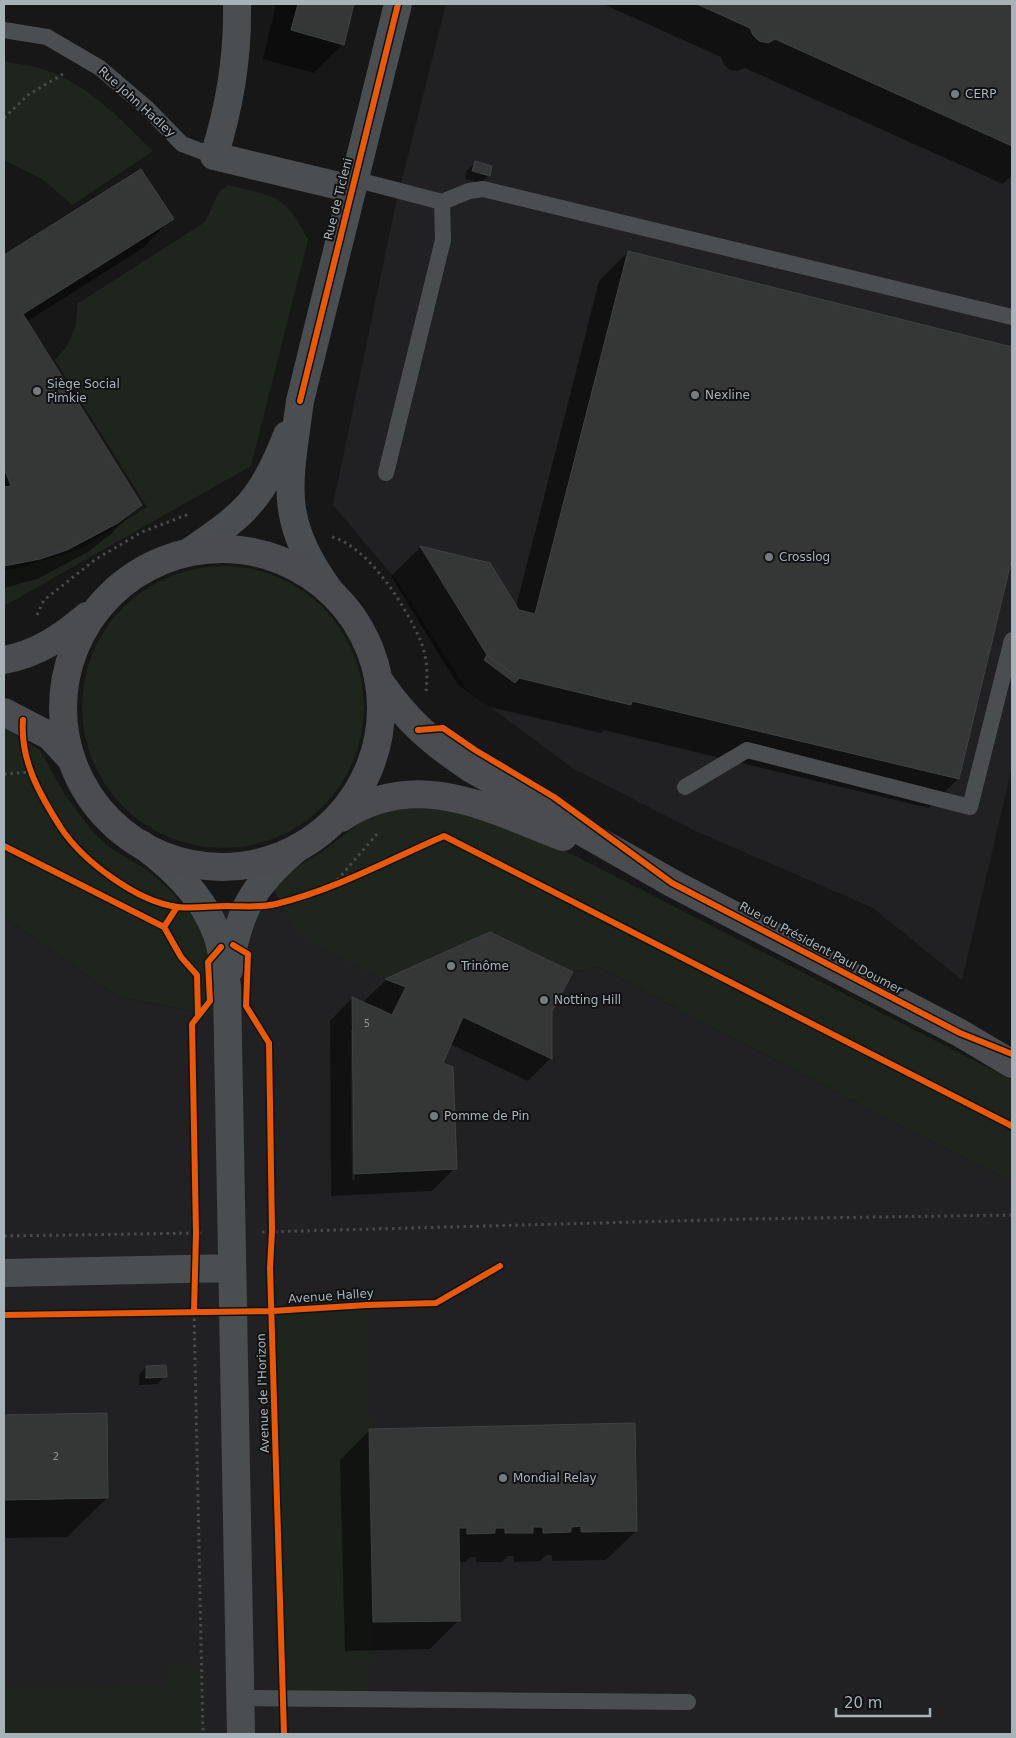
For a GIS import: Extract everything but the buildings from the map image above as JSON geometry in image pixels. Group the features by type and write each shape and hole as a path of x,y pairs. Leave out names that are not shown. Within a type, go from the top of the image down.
{"main road":[{"path":"16,657 70,630 128,579 142,570 173,556 206,549 240,550 264,555 303,571 330,591 342,603 361,632 378,679 380,697 379,734 369,768 351,800 327,827 297,848 272,858 246,865 209,866 174,859 141,844 125,834 99,809 79,778 72,762 67,745 63,712 66,677 76,644 92,615 103,602"},
{"name":"Rue du Président Paul Doumer","path":"378,679 406,718 444,750 502,788 672,883 960,1033 1012,1064"},
{"path":"13,716 50,736 72,762"},
{"name":"Rue du Président Paul Doumer","path":"327,827 372,801 399,795 437,794 473,803 565,838 672,883"},
{"name":"Rue du Président Paul Doumer","path":"960,1033 1012,1054"}],"street":[{"path":"214,156 223,127 233,78 237,4"},
{"name":"Rue de Ticleni","path":"330,591 303,551 291,512 290,484 300,401 398,4"},
{"name":"Rue John Hadley","path":"214,156 353,184"},
{"name":"Rue de Ticleni","path":"189,552 234,521 258,495 281,449 300,401"},
{"path":"141,844 184,882 205,912 221,947 227,987 241,1734"},
{"path":"227,987 236,933 246,906 268,875 297,848"},
{"path":"4,1273 232,1268"}],"lane":[{"name":"Rue John Hadley","path":"4,30 47,37 100,68 148,109 182,144 214,156"},
{"path":"353,184 442,202 469,191 484,189 1012,317"},
{"path":"386,473 443,240 442,202"},
{"path":"685,786 746,750 970,807 1012,640"},
{"path":"240,1698 688,1702"}],"path":[{"path":"4,118 28,95 63,74 78,55"},
{"path":"16,657 44,600 96,559 142,532 188,514 196,513"},
{"path":"328,536 345,540 385,579 395,595 422,643 428,676 426,694"},
{"path":"13,716 34,780"},
{"path":"4,774 31,772"},
{"path":"332,885 391,817 399,795"},
{"path":"324,888 348,878"},
{"path":"4,1236 232,1233 747,1219 1012,1216"},
{"path":"272,1221 272,1240"},
{"path":"196,1223 194,1312 202,1734"},
{"path":"185,1312 233,1312"}],"shaded area":[{"path":"446,4 1012,4 1012,767 962,980 873,908 698,832 574,769 467,690 397,581 333,505 394,212"},
{"path":"4,61 42,69 58,75 88,92 153,151 72,205 42,179 4,160"},
{"path":"228,185 258,192 285,205 293,213 308,240 251,466 4,606 4,570 18,568 82,548 147,507 55,360 65,348 75,328 77,304 205,222 219,192"},
{"path":"237,566 251,568 290,582 302,589 323,607 341,628 354,653 362,679 364,707 362,735 354,761 341,786 323,807 302,825 277,838 251,846 209,848 195,846 156,832 133,816 114,797 98,774 84,735 82,693 84,679 98,640 114,617 133,598 156,582 195,568"},
{"path":"4,727 40,750 65,795 93,832 109,847 150,872 171,891 193,918 200,929 212,966 213,1015 118,997 4,917"},
{"path":"410,805 459,809 568,852 1012,1080 1012,1181 865,1107 598,967 573,972 490,932 385,979 346,962 310,940 287,917 272,886 286,873 323,851 366,818"},
{"path":"281,903 289,920 333,955 385,979 490,932 573,972 598,967 865,1107 1012,1181 1012,1734 4,1734 4,917 118,997 212,1015 212,966 193,918 184,907 262,906"},
{"path":"367,1305 373,1622 366,1699 284,1698 272,1311"},
{"path":"169,1663 201,1666 202,1734 4,1734 4,1689 168,1686"},
{"path":"284,1731 361,1731 361,1734 284,1734"}],"cycle path":[{"path":"300,401 398,4"},
{"path":"23,720 23,735 28,763 39,790 61,828 83,854 112,878 129,889 162,904 184,908 276,904 340,883 444,836 1012,1126"},
{"path":"418,730 443,728 475,750 554,797 672,883 960,1033 1012,1054"},
{"path":"4,846 164,927 177,907"},
{"path":"164,927 181,957 197,975 198,1016"},
{"name":"Avenue de l'Horizon","path":"233,945 248,954 246,1006 269,1043 272,1231 270,1268 284,1734"},
{"path":"194,1312 196,1233 192,1024 210,1001 208,962 221,947"},
{"name":"Avenue Halley","path":"4,1315 272,1311 436,1303 500,1266"}],"place":[{"name":"CERP","path":"955,94"},
{"name":"Siège Social Pimkie","path":"37,391"},
{"name":"Nexline","path":"695,395"},
{"name":"Crosslog","path":"769,557"},
{"name":"Trinôme","path":"451,966"},
{"name":"Notting Hill","path":"544,1000"},
{"name":"Pomme de Pin","path":"434,1116"},
{"name":"Mondial Relay","path":"503,1478"}]}
